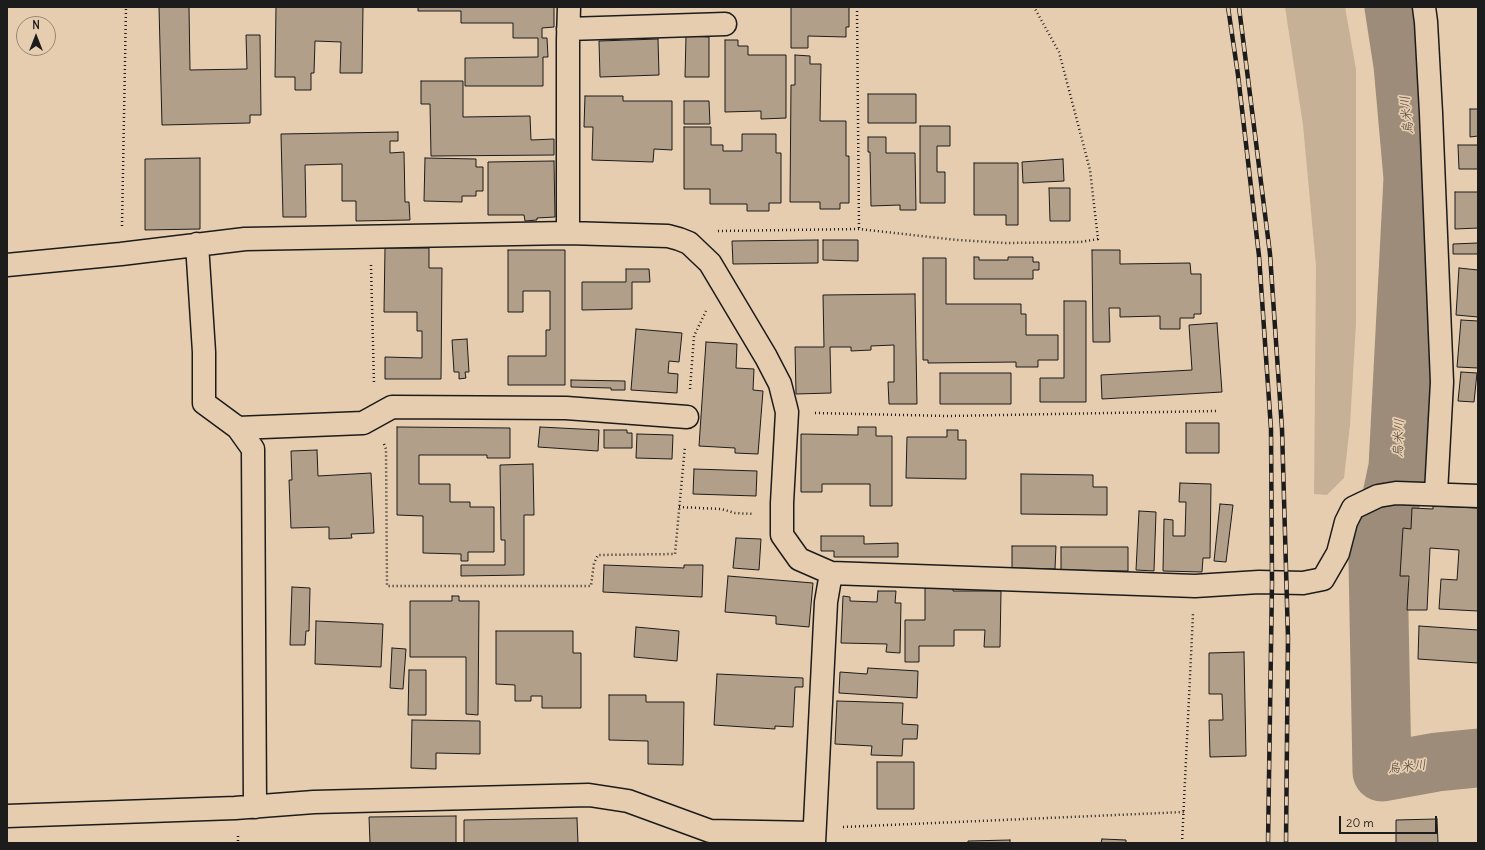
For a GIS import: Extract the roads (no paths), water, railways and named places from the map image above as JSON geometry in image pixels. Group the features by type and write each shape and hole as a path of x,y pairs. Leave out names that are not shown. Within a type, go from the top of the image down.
{"street":[{"path":"568,233 569,7"},
{"path":"1424,7 1426,22 1442,382 1436,494"},
{"path":"568,29 725,24"},
{"path":"7,266 245,239 568,233 668,236 679,239 689,243 710,263 780,384 787,412 782,535 799,559 831,573 1195,586 1259,582 1303,583 1324,579 1338,553 1346,522 1353,508 1378,496 1396,493 1478,496"},
{"path":"197,244 204,352 204,403 238,428 253,449 255,807"},
{"path":"238,428 363,423 392,407 566,408 687,417"},
{"path":"7,816 255,807 314,802 589,795 628,801 710,831 813,838 826,602 831,573"}],"waterway":[{"name":"烏米川","path":"1394,7 1403,65 1413,178 1398,467 1378,562 1382,772 1437,762 1478,758"}],"railway":[{"path":"1228,7 1238,75 1259,256 1271,429 1272,582 1268,843"},
{"path":"1239,7 1270,254 1282,429 1288,638 1286,843"}]}
